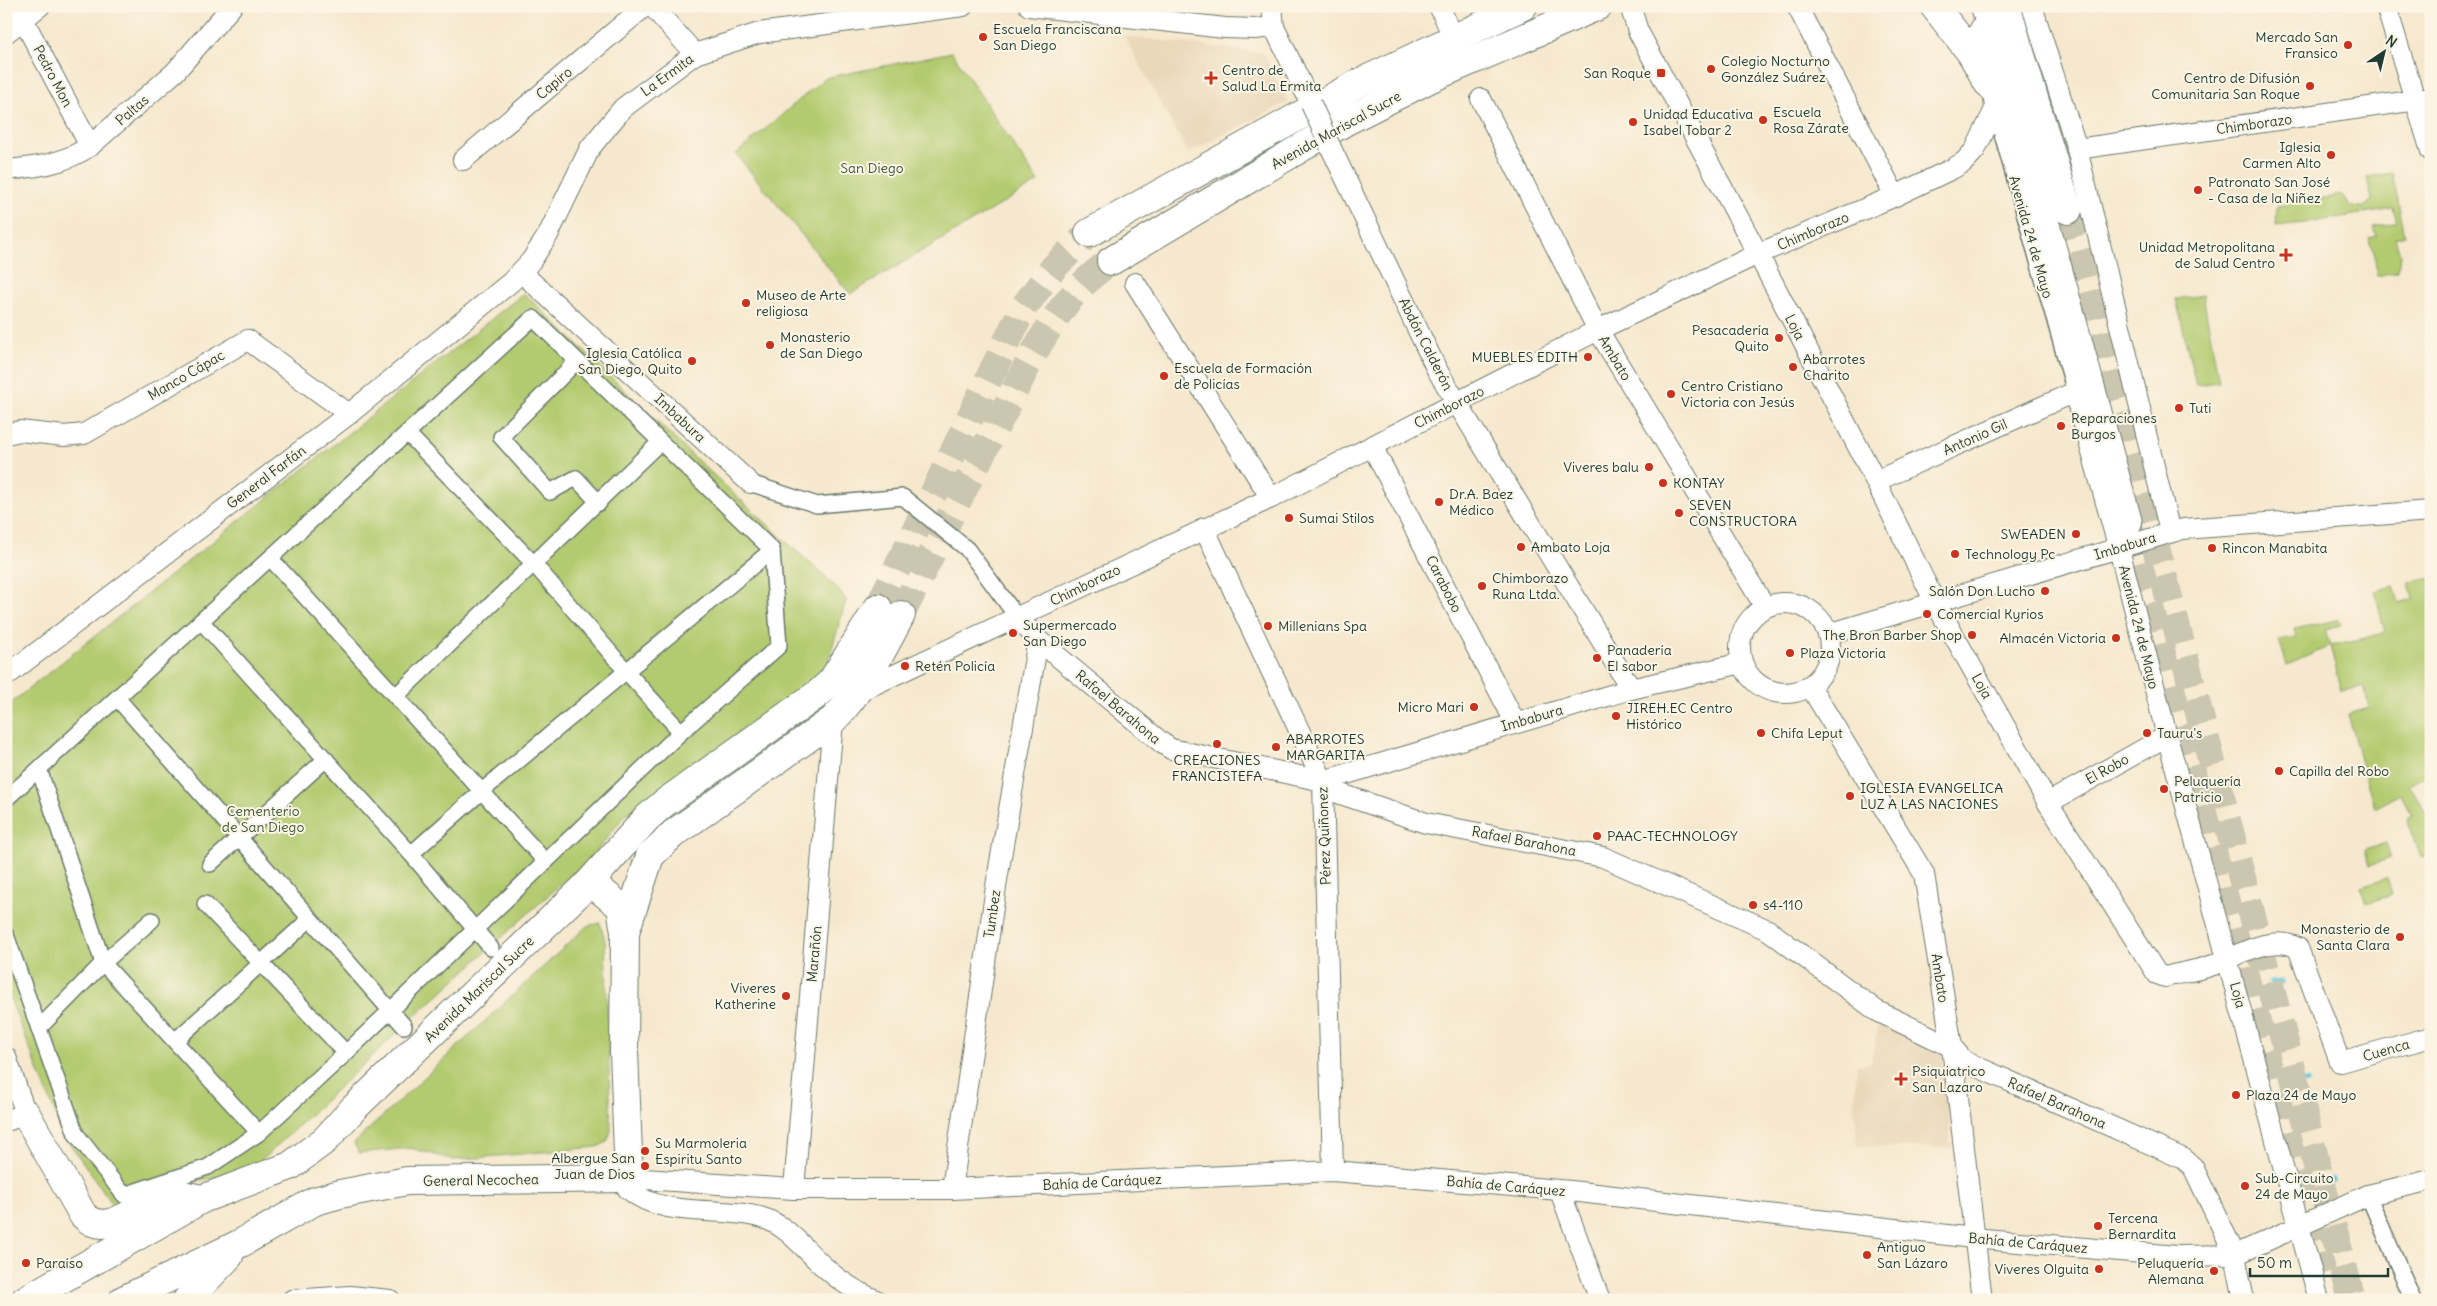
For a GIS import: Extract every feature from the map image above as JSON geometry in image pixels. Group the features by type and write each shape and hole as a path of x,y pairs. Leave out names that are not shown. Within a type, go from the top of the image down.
{"main road":[{"name":"Avenida Mariscal Sucre","path":"1089,233 1355,85 1523,6"},
{"name":"Avenida Mariscal Sucre","path":"1111,261 1346,121 1429,78 1598,6"},
{"path":"1934,6 1971,53 2004,107"},
{"path":"1971,53 1993,11"},
{"path":"1993,11 2068,210"},
{"name":"Avenida 24 de Mayo","path":"1993,11 2004,107 2128,522"},
{"name":"Avenida Mariscal Sucre","path":"25,1300 202,1199 290,1166 307,1156 325,1140 354,1108 587,885 648,818 663,804 805,705 832,681 890,611 880,655 844,708 833,720 673,834 650,856 625,932"},
{"path":"587,885 599,889 620,907 625,932 624,1052 629,1178"},
{"path":"16,1117 82,1214 93,1223 106,1224 172,1194 202,1199"},
{"name":"General Necochea","path":"123,1300 241,1243 315,1201 407,1181 629,1178"},
{"path":"187,1300 241,1243"}],"street":[{"path":"6,33 20,13 40,6"},
{"name":"Paltas","path":"6,170 49,165 76,156 90,146 174,72 232,6"},
{"name":"Capiro","path":"463,160 645,6"},
{"path":"652,6 695,54"},
{"name":"La Ermita","path":"521,272 548,235 590,148 623,108 695,54 759,33 963,6"},
{"path":"1029,6 1225,28 1255,29 1274,27"},
{"name":"Abdón Calderón","path":"1272,6 1274,27 1437,370 1631,689"},
{"path":"1439,6 1450,32"},
{"name":"Loja","path":"1630,6 1638,31 1758,254 1876,481 1935,602 2048,803 2157,974 2165,977 2221,962 2228,958 2298,1227 2319,1300"},
{"path":"1797,6 1895,196"},
{"path":"2032,6 2077,148 2170,532"},
{"path":"2386,6 2423,99 2431,151"},
{"name":"Pedro Mon","path":"20,13 90,146"},
{"name":"Ambato","path":"1482,99 1598,330 1765,607"},
{"name":"Chimborazo","path":"2077,148 2423,99"},
{"name":"Chimborazo","path":"854,694 1271,498 1598,330 1758,254 1895,196 1964,162 2004,107"},
{"name":"Avenida 24 de Mayo","path":"2004,107 2116,554 2228,958"},
{"name":"General Farfán","path":"6,676 349,414 521,272"},
{"name":"Imbabura","path":"521,272 750,484"},
{"path":"1135,283 1271,498"},
{"path":"6,799 533,318 772,550 779,646 681,732 260,1133 208,1167 124,1195 76,1134 6,935"},
{"name":"Manco Cápac","path":"6,434 20,431 64,436 84,434 248,340 349,414"},
{"path":"577,360 501,437 550,492 576,478 599,503"},
{"name":"Antonio Gil","path":"1876,481 2075,392"},
{"path":"407,433 534,564 681,732"},
{"path":"396,696 599,503 660,442"},
{"name":"Carabobo","path":"1372,446 1515,722"},
{"name":"Rafael Barahona","path":"750,484 817,505 903,497 967,548 1017,617 1038,640 1171,749 1323,781 1338,793 1426,822 1603,857 1768,930 1877,1011 1952,1048 1964,1061 2191,1164 2235,1255 2244,1300"},
{"name":"Imbabura","path":"1828,634 1935,602 2116,554 2170,532 2183,529 2431,511"},
{"name":"Pérez Quiñonez","path":"1204,528 1323,781 1333,1171"},
{"path":"411,854 482,791 772,550"},
{"path":"270,558 546,861"},
{"path":"1780,603 1796,604 1810,610 1821,620 1828,634 1831,648 1828,663 1821,676 1810,686 1798,692 1784,693 1771,691 1758,685 1742,663 1741,637 1746,624 1754,614 1765,607 1780,603"},
{"path":"201,622 411,854 491,948"},
{"name":"Tumbez","path":"952,1188 997,880 1038,640"},
{"name":"Imbabura","path":"1323,781 1515,722 1631,689 1742,663"},
{"name":"Ambato","path":"1810,686 1924,874 1952,1048 1973,1238 1982,1300"},
{"path":"118,698 404,1026"},
{"name":"Marañón","path":"794,1189 833,720"},
{"name":"El Robo","path":"2048,803 2165,735"},
{"path":"210,864 326,759"},
{"path":"39,769 103,964 176,1040 260,1133"},
{"path":"205,904 346,1053"},
{"path":"176,1040 310,919"},
{"path":"39,1028 103,964 152,920"},
{"name":"Cuenca","path":"2228,958 2276,943 2288,943 2298,948 2340,1062 2431,1037"},
{"path":"6,1057 16,1117"},
{"name":"Bahía de Caráquez","path":"629,1178 794,1189 952,1188 1333,1171 1560,1191 1973,1238 2177,1256 2235,1255 2368,1195 2431,1180"},
{"path":"629,1178 628,1189 646,1202 661,1206 740,1213 774,1222 790,1233 840,1280 857,1292 876,1300"},
{"path":"1560,1191 1600,1300"},
{"path":"2368,1195 2413,1300"},
{"path":"2298,1227 2314,1300"},
{"path":"292,1300 350,1298 390,1300"}],"shaded area":[{"name":"Centro de Salud La Ermita","path":"1124,36 1263,53 1288,102 1188,153"},
{"name":"Psiquiatrico San Lazaro","path":"1880,1018 1943,1055 1951,1148 1858,1146 1854,1107 1857,1065 1871,1063"}],"green space":[{"name":"San Diego","path":"952,52 1038,182 850,294 736,154 825,78"},
{"path":"2392,173 2405,235 2395,238 2400,254 2398,271 2377,276 2374,251 2369,238 2377,236 2374,227 2397,222 2393,208 2313,222 2276,226 2277,206 2342,195 2351,207 2364,207 2372,200 2367,177"},
{"name":"Cementerio de San Diego","path":"524,293 683,447 837,588 846,600 826,669 794,699 625,815 596,852 404,1026 249,1172 174,1185 116,1209 64,1136 6,988 6,707"},
{"path":"2203,295 2219,382 2196,385 2176,299"},
{"path":"2431,578 2431,772 2409,785 2426,813 2431,815 2431,855 2421,858 2407,818 2411,816 2401,794 2375,808 2348,714 2369,708 2364,687 2342,691 2330,646 2385,633 2375,591 2394,586 2399,603 2413,599 2409,583"},
{"path":"2338,620 2341,625 2325,629 2330,646 2287,665 2279,640 2296,637 2294,629"},
{"path":"2386,843 2391,858 2369,865 2365,850"},
{"path":"2387,878 2392,895 2366,903 2361,887"},
{"path":"600,923 605,940 611,1131 607,1142 597,1147 454,1160 410,1148 359,1153 354,1143 587,926"}],"waterway":[{"path":"2271,983 2281,982"},
{"path":"2298,1083 2307,1082"},
{"path":"2324,1182 2332,1181"}],"tunnel":[{"path":"2068,210 2352,1300"},
{"path":"878,608 1023,308 1054,267 1089,233"},
{"path":"901,615 974,469 1045,334 1074,294 1091,276 1111,261"},
{"path":"2128,522 2322,1274"}],"place":[{"name":"Escuela Franciscana San Diego","path":"983,37"},
{"name":"Mercado San Fransico","path":"2348,45"},
{"name":"Colegio Nocturno González Suárez","path":"1711,69"},
{"name":"San Roque","path":"1661,73"},
{"name":"Centro de Salud La Ermita","path":"1211,78"},
{"name":"Centro de Difusión Comunitaria San Roque","path":"2310,86"},
{"name":"Escuela Rosa Zárate","path":"1763,120"},
{"name":"Unidad Educativa Isabel Tobar 2","path":"1633,122"},
{"name":"Iglesia Carmen Alto","path":"2331,155"},
{"name":"Patronato San José - Casa de la Niñez","path":"2198,190"},
{"name":"Unidad Metropolitana de Salud Centro","path":"2286,255"},
{"name":"Museo de Arte religiosa","path":"746,303"},
{"name":"Pesacadería Quito","path":"1779,338"},
{"name":"Monasterio de San Diego","path":"770,345"},
{"name":"MUEBLES EDITH","path":"1588,357"},
{"name":"Iglesia Católica San Diego, Quito","path":"692,361"},
{"name":"Abarrotes Charito","path":"1793,367"},
{"name":"Escuela de Formación de Policías","path":"1164,376"},
{"name":"Centro Cristiano Victoria con Jesús","path":"1671,394"},
{"name":"Tuti","path":"2179,408"},
{"name":"Reparaciones Burgos","path":"2061,426"},
{"name":"Viveres balu","path":"1649,467"},
{"name":"KONTAY","path":"1663,483"},
{"name":"Dr.A. Baez Médico","path":"1439,502"},
{"name":"SEVEN CONSTRUCTORA","path":"1679,513"},
{"name":"Sumai Stilos","path":"1289,518"},
{"name":"SWEADEN","path":"2076,534"},
{"name":"Ambato Loja","path":"1521,547"},
{"name":"Rincon Manabita","path":"2212,548"},
{"name":"Technology Pc","path":"1955,554"},
{"name":"Chimborazo Runa Ltda.","path":"1482,586"},
{"name":"Salón Don Lucho","path":"2045,591"},
{"name":"Comercial Kyrios","path":"1927,614"},
{"name":"Millenians Spa","path":"1268,626"},
{"name":"Supermercado San Diego","path":"1013,633"},
{"name":"The Bron Barber Shop","path":"1972,635"},
{"name":"Almacén Victoria","path":"2116,638"},
{"name":"Plaza Victoria","path":"1790,653"},
{"name":"Panadería El sabor","path":"1597,658"},
{"name":"Retén Policía","path":"905,666"},
{"name":"Micro Mari","path":"1474,707"},
{"name":"JIREH.EC Centro Histórico","path":"1616,716"},
{"name":"Chifa Leput","path":"1761,733"},
{"name":"Tauru's","path":"2147,733"},
{"name":"CREACIONES FRANCISTEFA","path":"1217,744"},
{"name":"ABARROTES MARGARITA","path":"1276,747"},
{"name":"Capilla del Robo","path":"2279,771"},
{"name":"Peluquería Patricio","path":"2164,789"},
{"name":"IGLESIA EVANGELICA LUZ A LAS NACIONES","path":"1850,796"},
{"name":"PAAC-TECHNOLOGY","path":"1597,836"},
{"name":"s4-110","path":"1753,905"},
{"name":"Monasterio de Santa Clara","path":"2400,937"},
{"name":"Viveres Katherine","path":"786,996"},
{"name":"Psiquiatrico San Lazaro","path":"1901,1079"},
{"name":"Plaza 24 de Mayo","path":"2236,1095"},
{"name":"Su Marmoleria Espiritu Santo","path":"645,1151"},
{"name":"Albergue San Juan de Dios","path":"645,1166"},
{"name":"Sub-Circuito 24 de Mayo","path":"2245,1186"},
{"name":"Tercena Bernardita","path":"2098,1226"},
{"name":"Antiguo San Lázaro","path":"1867,1255"},
{"name":"Paraíso","path":"26,1263"},
{"name":"Viveres Olguita","path":"2099,1269"},
{"name":"Peluquería Alemana","path":"2214,1271"}]}
